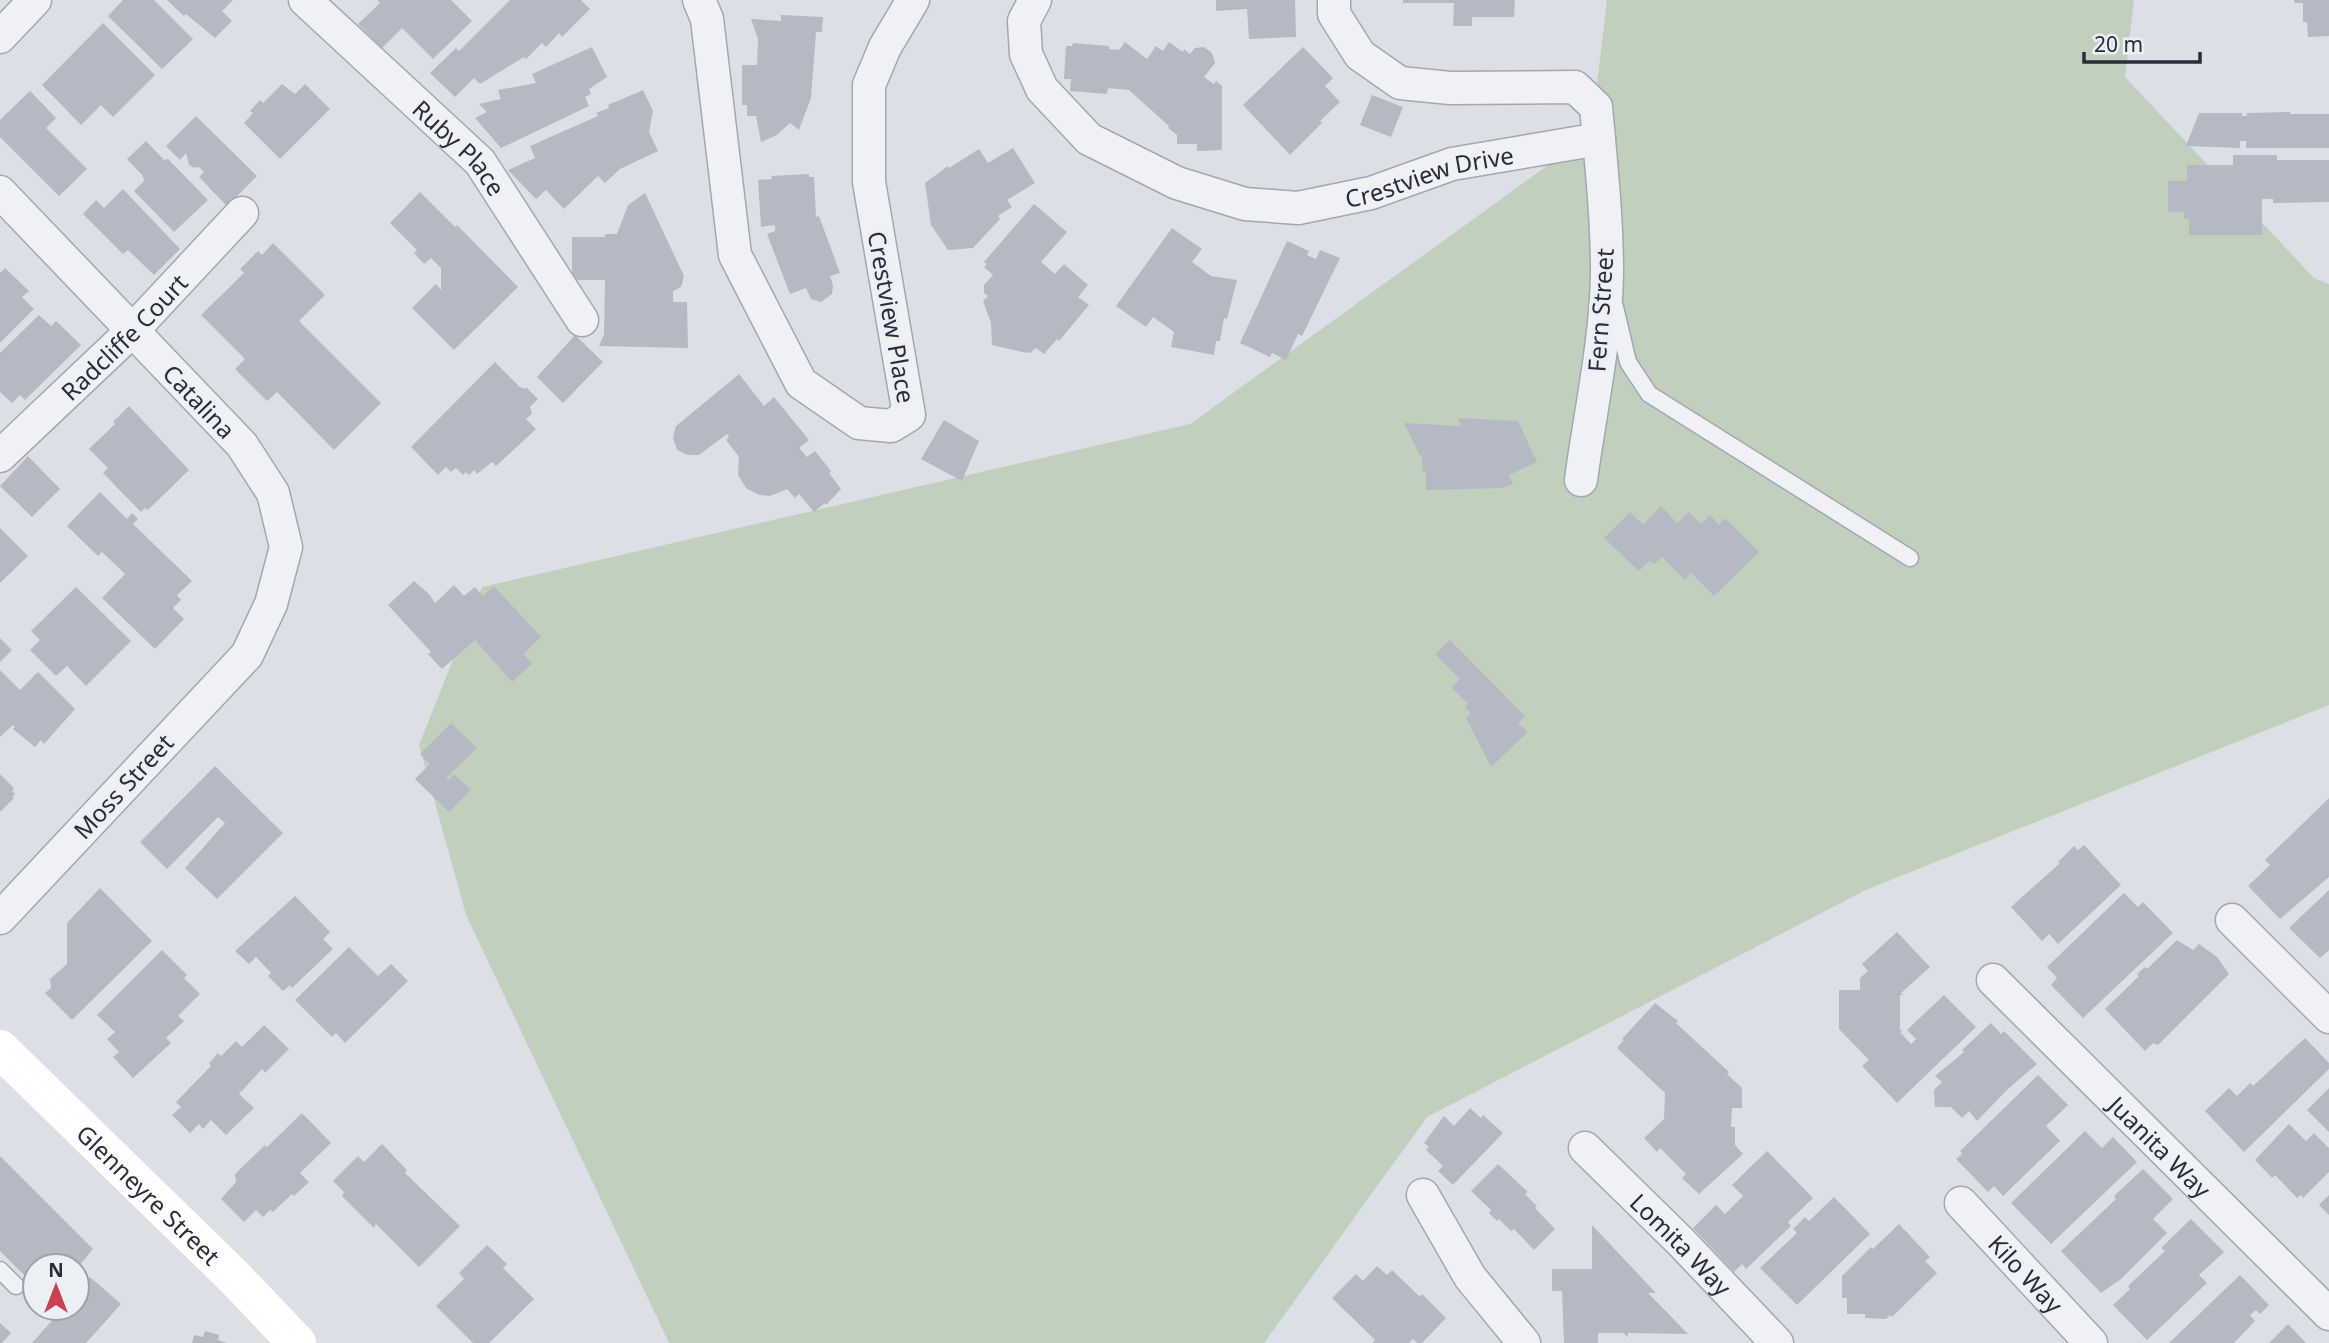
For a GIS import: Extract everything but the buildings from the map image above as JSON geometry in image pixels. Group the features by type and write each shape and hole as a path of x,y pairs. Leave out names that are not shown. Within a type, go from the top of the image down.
{"street":[{"path":"0,37 35,0"},
{"name":"Ruby Place","path":"305,0 480,162 582,320"},
{"name":"Crestview Place","path":"699,0 707,19 735,255 801,383 859,423 891,425 909,415 869,182 869,85 885,47 913,0"},
{"name":"Crestview Drive","path":"1035,0 1024,21 1026,54 1042,89 1089,139 1177,183 1245,204 1298,208 1371,193 1452,164 1599,139"},
{"path":"1334,0 1334,14 1360,55 1400,82 1450,88 1575,87 1596,107 1599,139"},
{"name":"Fern Street","path":"1581,480 1602,331 1607,274 1599,139"},
{"name":"Catalina","path":"0,192 242,445 273,493 286,547 271,604 247,655"},
{"name":"Radcliffe Court","path":"0,456 132,331 242,213"},
{"name":"Moss Street","path":"0,918 247,655"},
{"path":"2232,920 2329,1017"},
{"name":"Juanita Way","path":"1993,979 2329,1314"},
{"name":"Glenneyre Street","path":"0,1049 233,1276 297,1343"},
{"name":"Lomita Way","path":"1585,1149 1681,1242 1777,1343"},
{"path":"1423,1195 1470,1277 1524,1343"},
{"name":"Kilo Way","path":"1961,1203 2091,1343"}],"lane":[{"path":"1607,274 1628,362 1649,394 1910,558"},
{"path":"0,1270 16,1286"}],"green space":[{"path":"1607,0 2134,0 2125,77 2314,278 2329,284 2329,705 1866,890 1427,1117 1264,1343 669,1343 466,915 419,745 482,587 1190,424 1591,134"}]}
